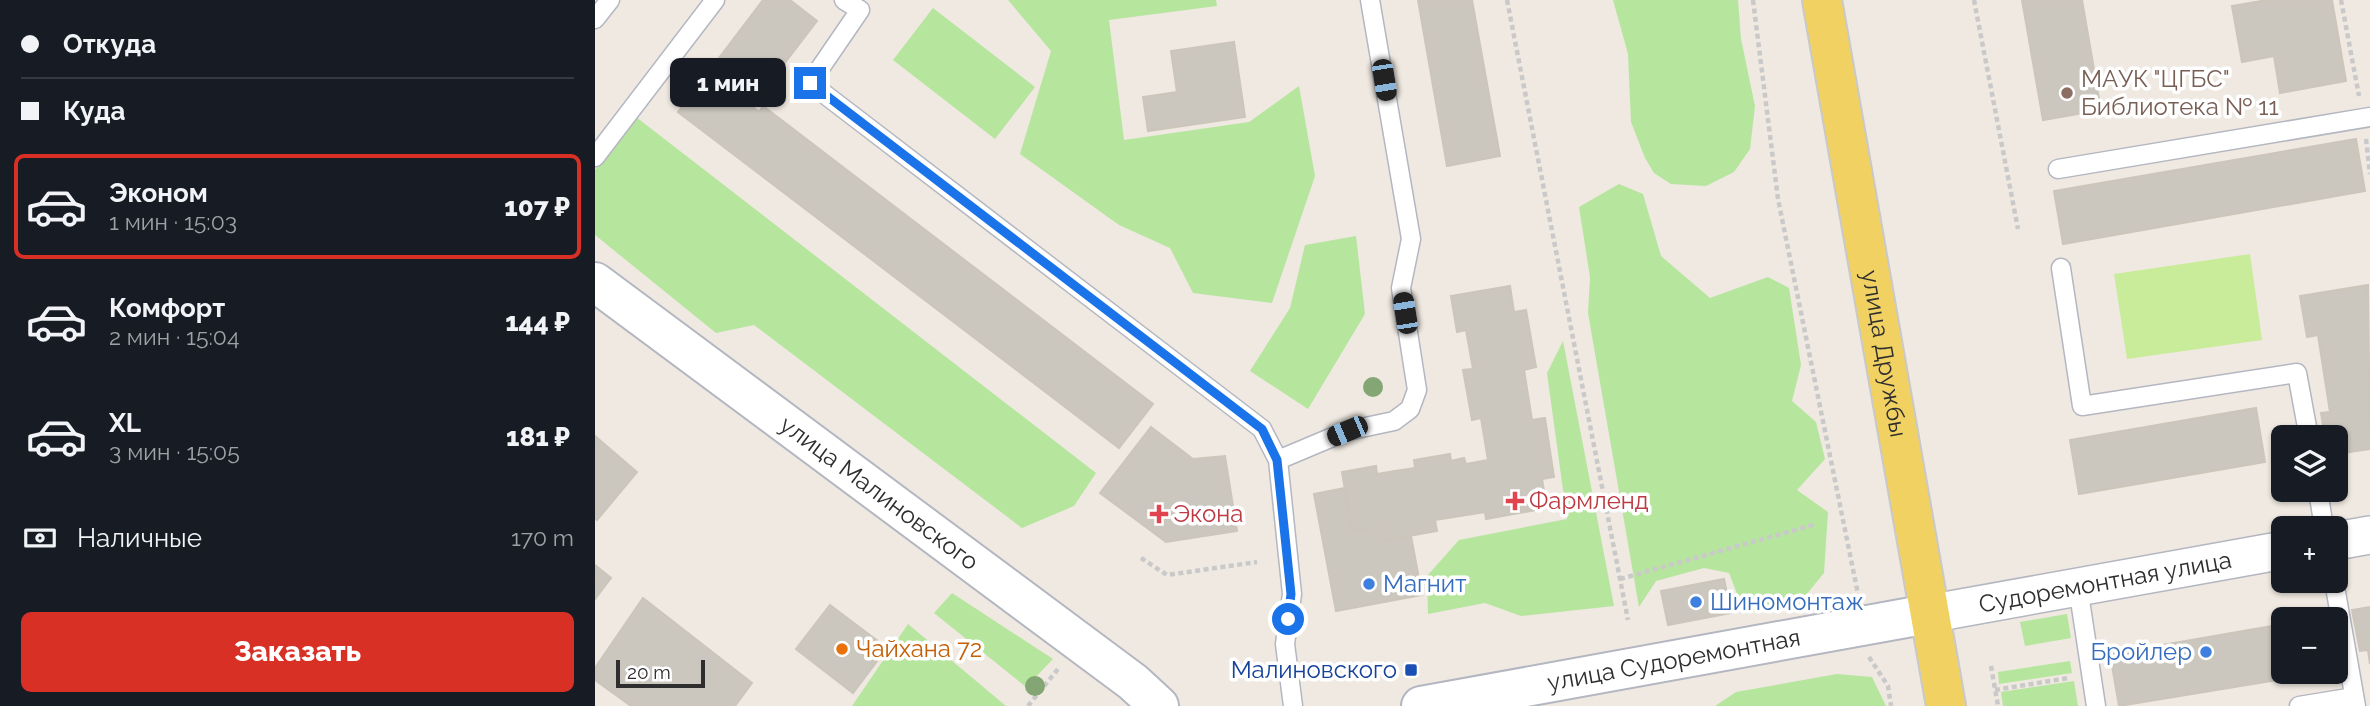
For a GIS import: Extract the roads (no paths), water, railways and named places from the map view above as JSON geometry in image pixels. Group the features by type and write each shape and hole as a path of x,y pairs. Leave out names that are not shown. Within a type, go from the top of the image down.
{"main road":[{"name":"улица Дружбы","path":"1822,0 1946,706"}],"street":[{"name":"улица Малиновского","path":"595,282 1123,674 1159,706"},
{"path":"2348,539 2370,535"},
{"name":"Судоремонтная улица","path":"1928,614 2271,553"},
{"name":"улица Судоремонтная","path":"1421,706 1928,614"}],"lane":[{"path":"595,19 610,0"},
{"path":"595,157 715,0"},
{"path":"844,0 860,10 810,83 1262,429 1277,460 1291,594 1285,643 1293,706"},
{"path":"1277,460 1347,431 1394,421 1410,408 1417,390 1401,288 1411,239 1370,0"},
{"path":"2058,169 2367,118"},
{"path":"2060,268 2082,406 2297,373 2307,425"},
{"path":"2078,587 2096,706"},
{"path":"2299,706 2355,701 2336,593"}],"place":[{"name":"МАУК \"ЦГБС\" Библиотека № 11","path":"2067,93"},
{"name":"Фармленд","path":"1515,501"},
{"name":"Экона","path":"1159,514"},
{"name":"Магнит","path":"1369,584"},
{"name":"Шиномонтаж","path":"1696,602"},
{"name":"Чайхана 72","path":"842,649"},
{"name":"Бройлер","path":"2206,652"},
{"name":"Малиновского","path":"1411,670"}]}
